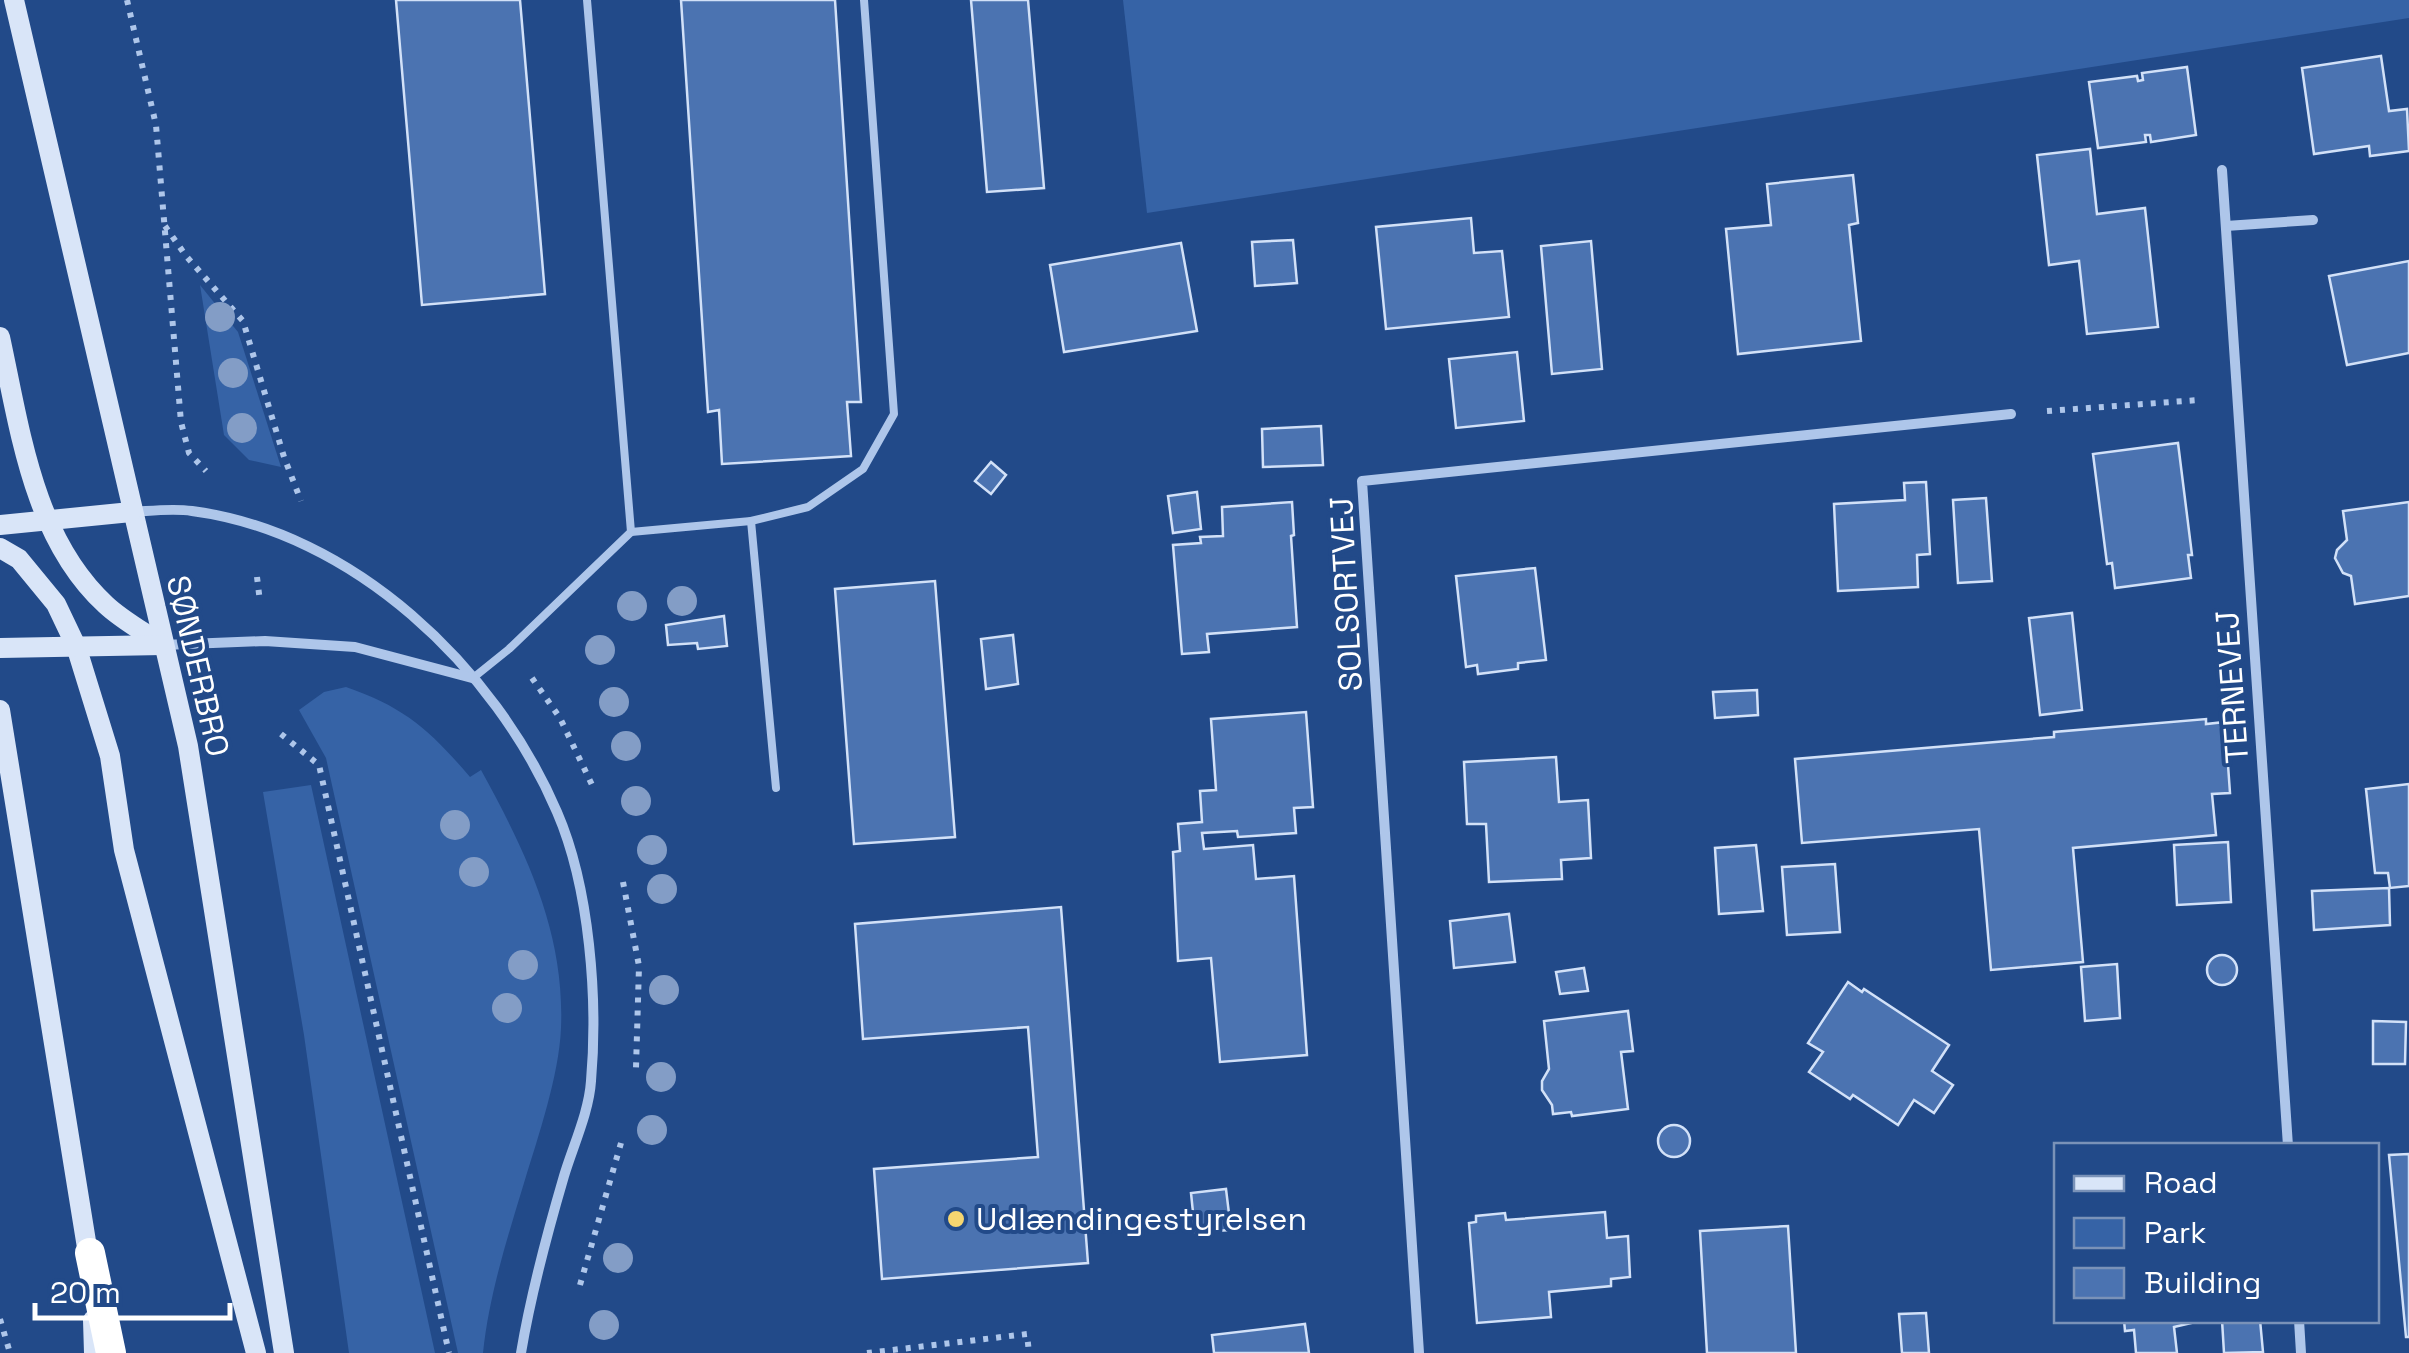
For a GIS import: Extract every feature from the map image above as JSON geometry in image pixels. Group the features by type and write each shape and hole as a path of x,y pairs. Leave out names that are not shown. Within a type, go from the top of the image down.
{"highway":[{"path":"90,1253 110,1353"}],"street":[{"name":"SØNDERBRO","path":"14,0 191,764 284,1353"},
{"name":"TERNEVEJ","path":"2222,170 2288,1143"},
{"path":"2226,226 2312,220"},
{"path":"0,337 46,520 70,564 106,606 163,645"},
{"name":"SOLSORTVEJ","path":"1419,1353 1362,481 2011,414"},
{"path":"0,525 189,510 250,524 307,544 370,583 424,628 473,678 521,742 558,814 579,890 594,984 592,1086 541,1260 521,1353"},
{"path":"0,548 19,559 56,604 76,646 110,756 124,850 256,1353"},
{"path":"0,648 265,641 355,646 473,678"},
{"path":"0,710 90,1253 94,1353"},
{"path":"2299,1323 2302,1353"}],"lane":[{"path":"588,0 631,532"},
{"path":"473,678 509,649 631,532 751,521 808,507 863,469 894,414 864,0"},
{"path":"751,521 776,788"}],"path":[{"path":"126,0 156,125 181,422 189,453 217,479"},
{"path":"164,225 243,320 292,482 305,510"},
{"path":"2011,414 2238,396"},
{"path":"257,577 260,602"},
{"path":"281,734 318,765 450,1353"},
{"path":"0,1319 10,1353"},
{"path":"866,1353 1027,1334 1029,1353"}],"green space":[{"path":"1123,0 2409,0 2409,18 1147,213"},
{"path":"200,285 238,332 281,467 249,460 224,435"},
{"path":"346,687 415,722 470,777 481,770 527,862 557,959 561,1028 556,1066 499,1267 483,1353 458,1353 326,758 299,710 324,692"},
{"path":"311,785 435,1353 349,1353 304,1035 263,792"}],"building":[{"path":"396,0 520,0 545,294 422,305"},
{"path":"681,0 835,0 861,402 847,402 851,456 722,464 719,410 708,412"},
{"path":"971,0 1028,0 1044,188 987,192"},
{"path":"2381,56 2389,111 2407,109 2409,151 2370,156 2369,146 2314,154 2302,68"},
{"path":"2187,67 2196,135 2151,142 2150,135 2145,135 2146,142 2098,148 2089,82 2137,76 2138,81 2143,80 2142,73"},
{"path":"2090,149 2097,214 2145,208 2158,327 2087,334 2079,261 2049,265 2037,155"},
{"path":"1853,175 1858,223 1849,225 1861,341 1738,354 1726,229 1771,225 1767,184"},
{"path":"1471,218 1474,253 1502,251 1509,317 1386,329 1376,227"},
{"path":"1293,240 1297,283 1255,286 1252,242"},
{"path":"1591,241 1602,369 1552,374 1541,246"},
{"path":"1181,243 1197,331 1064,352 1050,265"},
{"path":"2409,261 2409,353 2347,365 2329,276"},
{"path":"1517,352 1524,421 1456,428 1449,359"},
{"path":"1321,426 1323,465 1263,467 1262,429"},
{"path":"2178,443 2192,555 2188,555 2191,578 2115,588 2112,563 2107,564 2093,454"},
{"path":"991,462 1006,475 991,494 975,481"},
{"path":"1926,482 1930,554 1917,555 1918,587 1838,591 1834,504 1905,500 1904,483"},
{"path":"1197,492 1201,529 1173,533 1168,496"},
{"path":"1986,498 1992,581 1958,583 1953,500"},
{"path":"1292,502 1297,627 1207,634 1209,652 1182,654 1173,545 1201,543 1200,537 1223,536 1222,507"},
{"path":"2409,502 2409,596 2355,604 2351,576 2343,573 2335,558 2347,540 2343,511"},
{"path":"1535,568 1546,660 1518,663 1518,669 1478,674 1477,665 1466,667 1456,576"},
{"path":"935,581 955,837 854,844 835,589"},
{"path":"2072,613 2082,710 2040,715 2029,618"},
{"path":"724,616 727,646 698,649 697,643 668,645 666,625"},
{"path":"1013,635 1018,684 986,689 981,639"},
{"path":"1757,690 1758,715 1715,718 1713,692"},
{"path":"1306,712 1313,807 1294,808 1296,833 1238,837 1237,831 1202,833 1204,849 1253,845 1256,879 1294,876 1307,1055 1220,1062 1211,958 1178,961 1173,852 1180,851 1178,824 1202,822 1200,791 1216,790 1211,719"},
{"path":"2206,719 2206,724 2225,722 2230,793 2212,794 2216,835 2073,848 2083,962 1991,970 1979,829 1802,843 1795,759 2054,737 2054,732"},
{"path":"1556,757 1559,802 1588,800 1591,858 1561,860 1562,879 1489,882 1486,824 1467,824 1464,762"},
{"path":"2409,784 2409,886 2390,888 2388,873 2375,873 2366,789"},
{"path":"2228,842 2231,902 2177,905 2174,845"},
{"path":"1756,845 1763,911 1719,914 1715,848"},
{"path":"1835,864 1840,932 1787,935 1782,867"},
{"path":"2389,888 2390,925 2314,930 2312,891"},
{"path":"1061,907 1088,1263 882,1279 874,1169 1038,1157 1028,1027 863,1039 855,924"},
{"path":"1509,914 1515,962 1454,968 1450,921"},
{"path":"2222,955 2233,959 2237,970 2233,981 2222,985 2211,981 2207,970 2211,959"},
{"path":"2117,964 2120,1018 2085,1021 2081,967"},
{"path":"1584,968 1588,991 1560,994 1556,972"},
{"path":"1848,982 1949,1045 1932,1071 1953,1085 1934,1113 1914,1100 1898,1125 1809,1072 1823,1052 1808,1043"},
{"path":"1628,1011 1633,1051 1621,1052 1628,1109 1572,1116 1571,1112 1553,1114 1542,1090 1549,1069 1544,1021"},
{"path":"2373,1021 2406,1022 2405,1064 2373,1064"},
{"path":"1674,1125 1685,1130 1690,1141 1685,1152 1674,1157 1663,1152 1658,1141 1663,1130"},
{"path":"2409,1154 2409,1337 2406,1337 2389,1155"},
{"path":"1226,1189 1231,1230 1195,1232 1191,1193"},
{"path":"1605,1212 1607,1238 1628,1236 1630,1277 1611,1279 1611,1286 1549,1292 1551,1317 1477,1323 1469,1223 1476,1222 1476,1216 1505,1213 1506,1220"},
{"path":"1788,1226 1796,1353 1707,1353 1700,1231"},
{"path":"1926,1313 1929,1353 1902,1353 1899,1314"},
{"path":"2124,1323 2191,1323 2174,1327 2177,1353 2136,1353 2134,1330 2125,1331"},
{"path":"2222,1323 2260,1323 2263,1352 2224,1353"},
{"path":"1305,1324 1309,1353 1214,1353 1212,1335"}],"place":[{"name":"Udlændingestyrelsen","path":"956,1219"}]}
